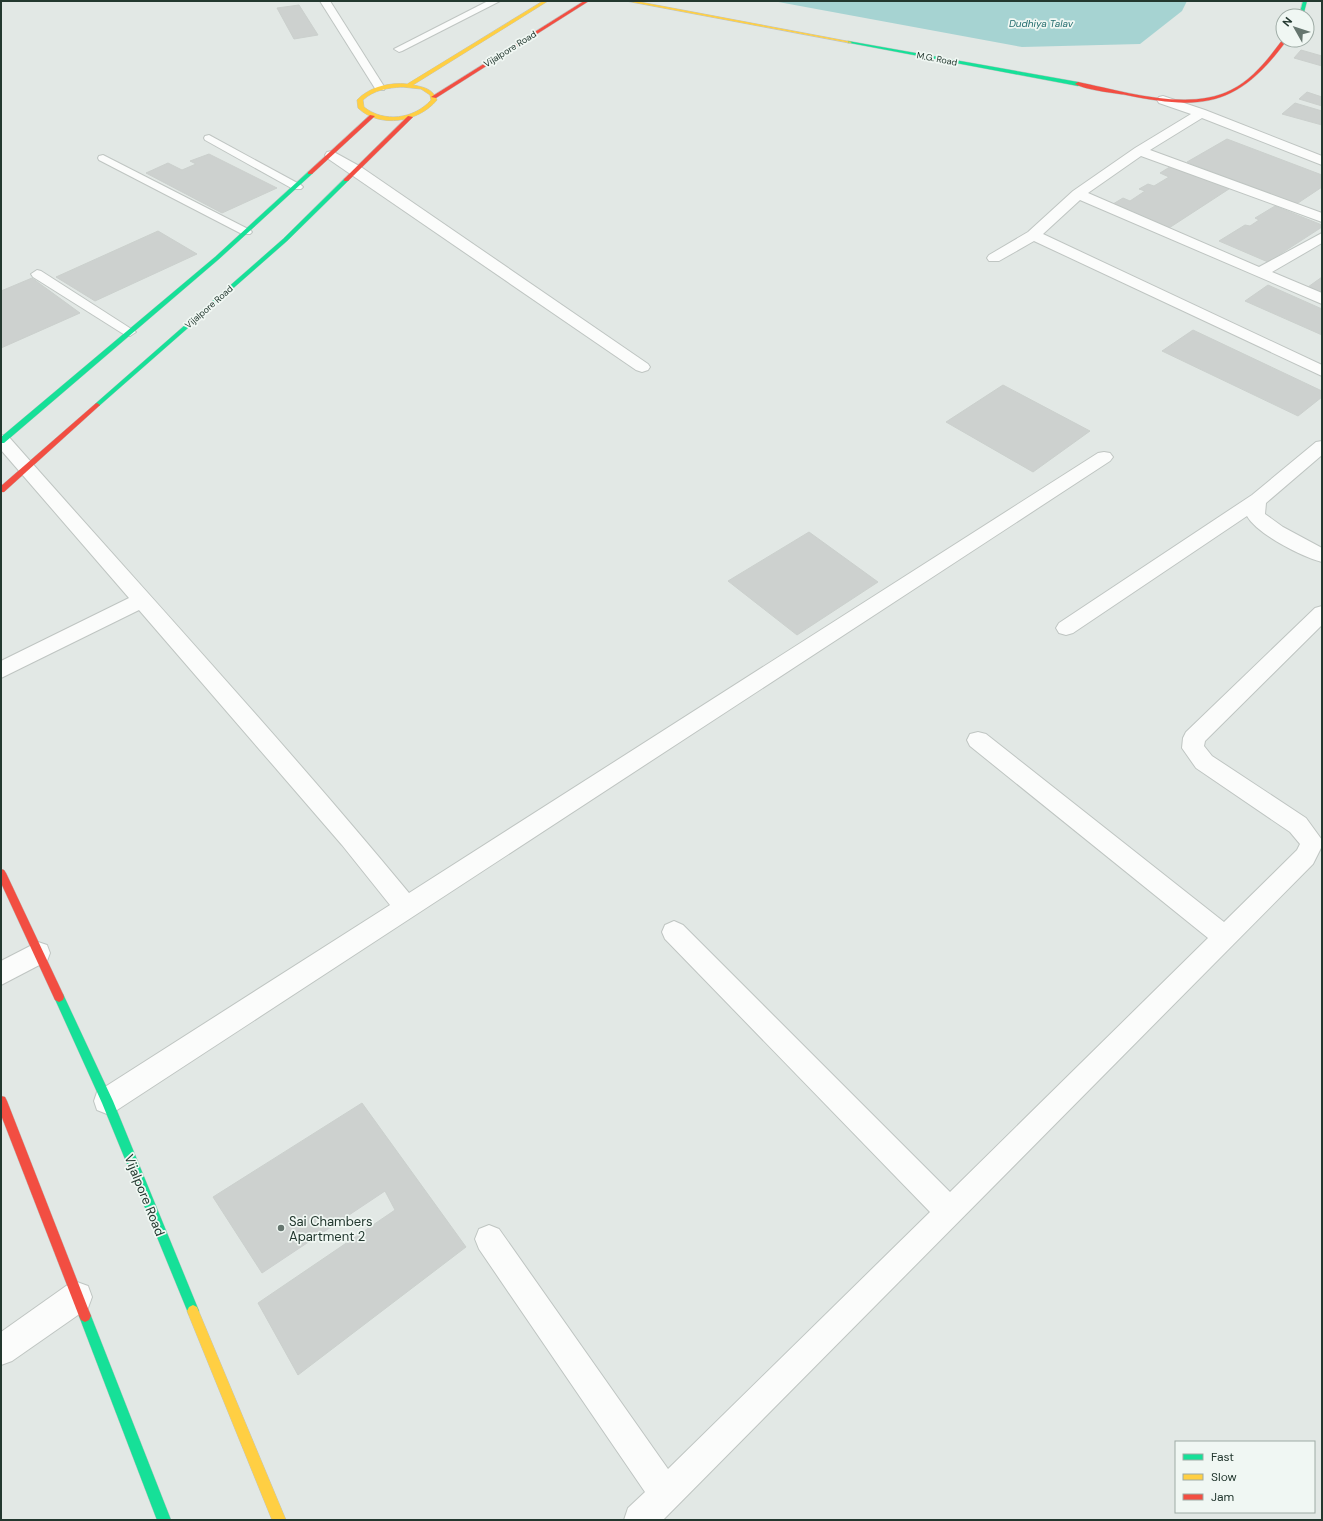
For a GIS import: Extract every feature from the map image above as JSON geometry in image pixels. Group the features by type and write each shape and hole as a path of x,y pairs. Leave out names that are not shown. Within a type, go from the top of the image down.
{"main road":[{"path":"408,86 546,1"},
{"name":"Vijalpore Road","path":"1,490 285,240 410,117 430,108 434,103 434,97 586,1"},
{"name":"M.G. Road","path":"628,1 1164,100 1199,100 1231,92 1254,74 1278,48"},
{"path":"678,1 1052,74 1131,87 1169,92 1195,91 1243,83"},
{"path":"1,440 218,258 332,154 372,116 360,108 359,102 363,97 380,88 408,86 422,88 430,92 434,97"},
{"name":"Vijalpore Road","path":"372,116 384,118 410,117"},
{"name":"Vijalpore Road","path":"1,874 107,1101 279,1520"},
{"path":"1,1101 164,1520"}],"street":[{"path":"1164,100 1201,113 1322,162"},
{"path":"994,258 1032,236 1078,194 1140,151 1201,113"},
{"path":"1140,151 1322,218"},
{"path":"332,154 642,367"},
{"path":"1078,194 1322,299"},
{"path":"1032,236 1322,371"},
{"path":"1262,272 1322,237"},
{"path":"1304,248 1322,255"},
{"path":"1,440 345,832 407,908"},
{"path":"1321,448 1257,501 1255,511 1258,518 1322,556"},
{"path":"107,1101 1104,457"},
{"path":"1066,628 1264,496"},
{"path":"1,670 143,600"},
{"path":"640,1520 1306,857 1312,843 1298,825 1204,762 1192,748 1194,738 1322,613"},
{"path":"978,740 1225,937"},
{"path":"674,932 950,1212"},
{"path":"1,974 38,953"},
{"path":"489,1239 666,1494"},
{"path":"1,1350 77,1297"}],"lane":[{"path":"325,1 380,88"},
{"path":"399,49 495,1"},
{"path":"209,138 297,187"},
{"path":"103,158 246,232"},
{"path":"37,274 130,332"}],"water":[{"name":"Dudhiya Talav","path":"773,1 1187,1 1182,11 1140,44 1022,47"}],"building":[{"path":"299,5 318,35 294,39 277,8"},
{"path":"1301,50 1322,56 1322,66 1294,58"},
{"path":"1307,92 1322,97 1322,106 1299,99"},
{"path":"1295,103 1322,111 1322,125 1282,114"},
{"path":"1227,139 1322,175 1322,187 1295,205 1187,162"},
{"path":"209,154 277,188 222,213 146,173 168,163 182,170 196,164 190,161"},
{"path":"1173,165 1232,187 1169,228 1113,204 1123,198 1130,201 1145,191 1139,189 1148,184 1154,186 1169,177 1160,173"},
{"path":"1275,206 1322,225 1322,227 1268,262 1219,241 1245,225 1250,226 1259,220 1255,218"},
{"path":"158,231 197,254 95,301 56,277"},
{"path":"1322,277 1322,293 1308,287"},
{"path":"32,278 80,313 1,348 1,291"},
{"path":"1268,285 1322,309 1322,335 1245,301"},
{"path":"1193,330 1322,391 1322,397 1298,416 1162,351"},
{"path":"1003,385 1090,431 1033,472 946,422"},
{"path":"809,532 878,582 797,635 728,581"},
{"name":"Sai Chambers Apartment 2","path":"362,1103 466,1247 298,1375 258,1303 395,1210 385,1191 262,1273 213,1197"}],"traffic: fast":[{"path":"1303,8 1305,1"},
{"path":"850,42 1078,84"},
{"path":"1,441 217,258 310,173"},
{"path":"97,405 285,240 346,180"},
{"path":"59,997 107,1101 193,1311"},
{"path":"85,1316 164,1520"}],"traffic: slow":[{"path":"408,86 546,1"},
{"path":"628,1 850,42"},
{"path":"402,85 422,88 432,94 434,100 420,113 399,119 378,117 368,114 361,108 360,100 374,90 402,85"},
{"path":"193,1311 279,1520"}],"traffic: jam":[{"path":"434,97 587,1"},
{"path":"1078,84 1155,99 1195,101 1214,98 1231,92 1247,82 1278,48"},
{"path":"310,173 372,116"},
{"path":"346,180 410,117"},
{"path":"1,490 97,405"},
{"path":"1,873 59,997"},
{"path":"1,1101 85,1316"}],"place":[{"name":"Sai Chambers Apartment 2","path":"281,1228"}]}
